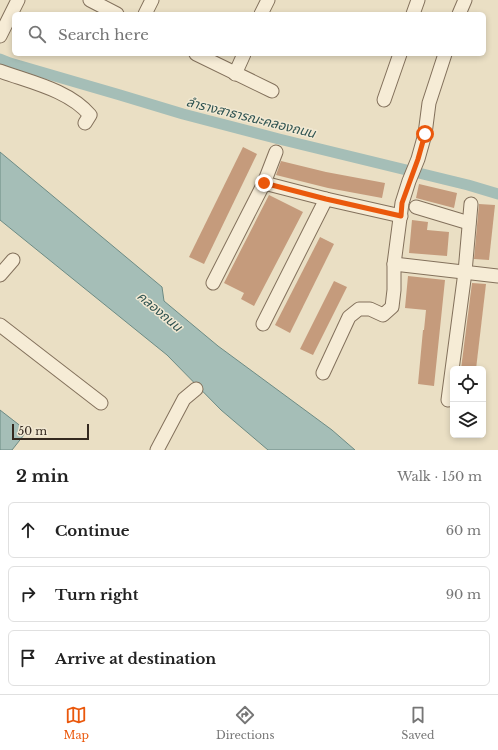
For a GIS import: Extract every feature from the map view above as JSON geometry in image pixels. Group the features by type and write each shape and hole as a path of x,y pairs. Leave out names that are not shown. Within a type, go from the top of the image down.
{"street":[{"path":"0,36 18,0"},
{"path":"90,0 113,12"},
{"path":"146,12 152,0"},
{"path":"263,12 268,0"},
{"path":"414,12 418,0"},
{"path":"460,12 465,0"},
{"path":"200,56 272,91"},
{"path":"235,74 243,56"},
{"path":"384,100 399,56"},
{"path":"323,373 349,317 358,309 370,309 383,315 392,307 394,290 394,264 402,203 418,159 425,134 429,103 444,56"},
{"path":"0,71 55,90 70,98 86,110 90,115 85,123"},
{"path":"213,283 264,183 276,152"},
{"path":"264,183 401,216"},
{"path":"263,324 326,199"},
{"path":"448,400 471,204"},
{"path":"416,207 469,223"},
{"path":"0,275 14,260"},
{"path":"394,264 498,276"},
{"path":"0,325 101,403"},
{"path":"157,450 184,400 196,389"}],"water":[{"name":"คลองถนน","path":"0,152 162,287 164,301 218,346 332,430 355,450 268,450 221,410 167,355 0,220"},
{"path":"0,410 27,431 12,450 0,450"}],"building":[{"path":"243,147 257,154 204,264 189,257"},
{"path":"281,161 326,172 385,183 382,198 328,188 276,175"},
{"path":"419,184 457,193 454,208 416,198"},
{"path":"269,195 303,212 254,306 241,299 244,293 224,283"},
{"path":"479,204 495,205 489,260 474,259"},
{"path":"412,220 428,222 427,230 449,232 447,256 409,253"},
{"path":"320,237 334,244 290,333 275,325"},
{"path":"408,276 445,280 434,386 418,384 426,310 405,308"},
{"path":"334,281 347,287 313,355 300,349"},
{"path":"472,283 486,284 476,366 461,366"}],"waterway":[{"name":"ลำรางสาธารณะคลองถนน","path":"0,59 183,114 468,185 498,194"}],"route":[{"path":"264,183 401,216 402,203 418,159 425,134"}]}
